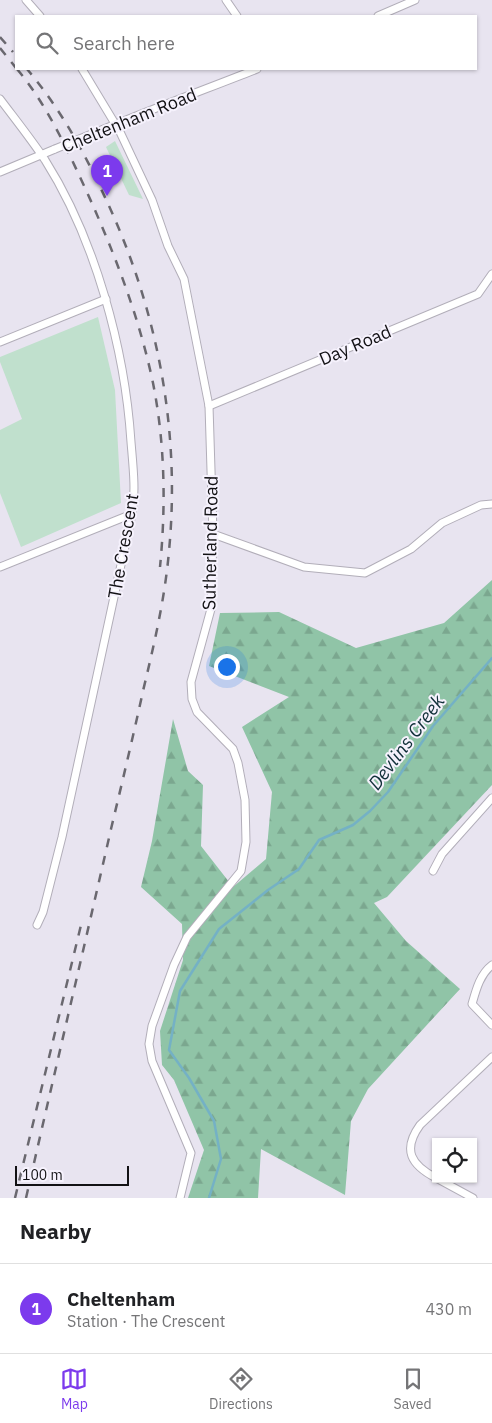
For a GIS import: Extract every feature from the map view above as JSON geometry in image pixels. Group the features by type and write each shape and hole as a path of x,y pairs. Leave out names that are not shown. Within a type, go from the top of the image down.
{"street":[{"path":"26,0 39,15"},
{"path":"226,0 236,15"},
{"path":"380,15 415,0"},
{"name":"Sutherland Road","path":"83,70 116,124 152,200 168,246 184,279 209,406 213,534 211,609 191,682 191,690 196,712 233,749 238,763 245,800 246,842 241,871 187,937 174,965 152,1026 149,1044 152,1061 191,1153 189,1169 180,1198"},
{"name":"Cheltenham Road","path":"0,172 254,70"},
{"name":"The Crescent","path":"0,99 41,155 60,187 82,234 106,299 122,371 129,417 134,498 62,837 43,912 37,925"},
{"name":"Day Road","path":"209,406 478,294 492,274"},
{"path":"0,342 106,299"},
{"path":"213,534 304,567 365,573 410,548 442,522 481,505 492,504"},
{"path":"0,567 132,514"},
{"path":"433,871 442,854 492,798"},
{"path":"492,965 488,968 478,986 472,1004 492,1025"},
{"path":"432,1176 416,1165 410,1156 412,1135 420,1125 492,1057"},
{"path":"445,1183 473,1198"}],"green space":[{"path":"115,141 143,199 129,195 106,147"},
{"path":"98,317 115,390 121,503 21,547 0,493 0,430 22,419 0,362 0,357"},
{"path":"492,580 492,785 387,897 374,903 406,941 460,989 368,1089 351,1121 345,1195 261,1149 258,1198 188,1198 204,1150 174,1080 162,1065 160,1031 183,960 182,924 141,887 152,841 173,719 188,771 203,785 201,846 233,887 266,859 272,792 242,727 289,697 209,666 220,613 279,612 356,648 444,623"}],"waterway":[{"name":"Devlins Creek","path":"209,1198 221,1159 214,1121 189,1078 169,1050 180,991 219,929 268,890 299,869 319,840 353,825 388,792 433,726 492,658"}],"railway":[{"path":"0,37 13,52"},
{"path":"0,48 15,67"},
{"path":"18,70 47,112 79,174 116,261 141,333 153,383 162,452 164,498 160,567"},
{"path":"26,1198 155,639 167,569 172,504 167,411 150,320 137,276 120,232 85,157 59,112 28,70"},
{"path":"15,1198 82,921"}],"place":[{"name":"Cheltenham","path":"107,196"}]}
